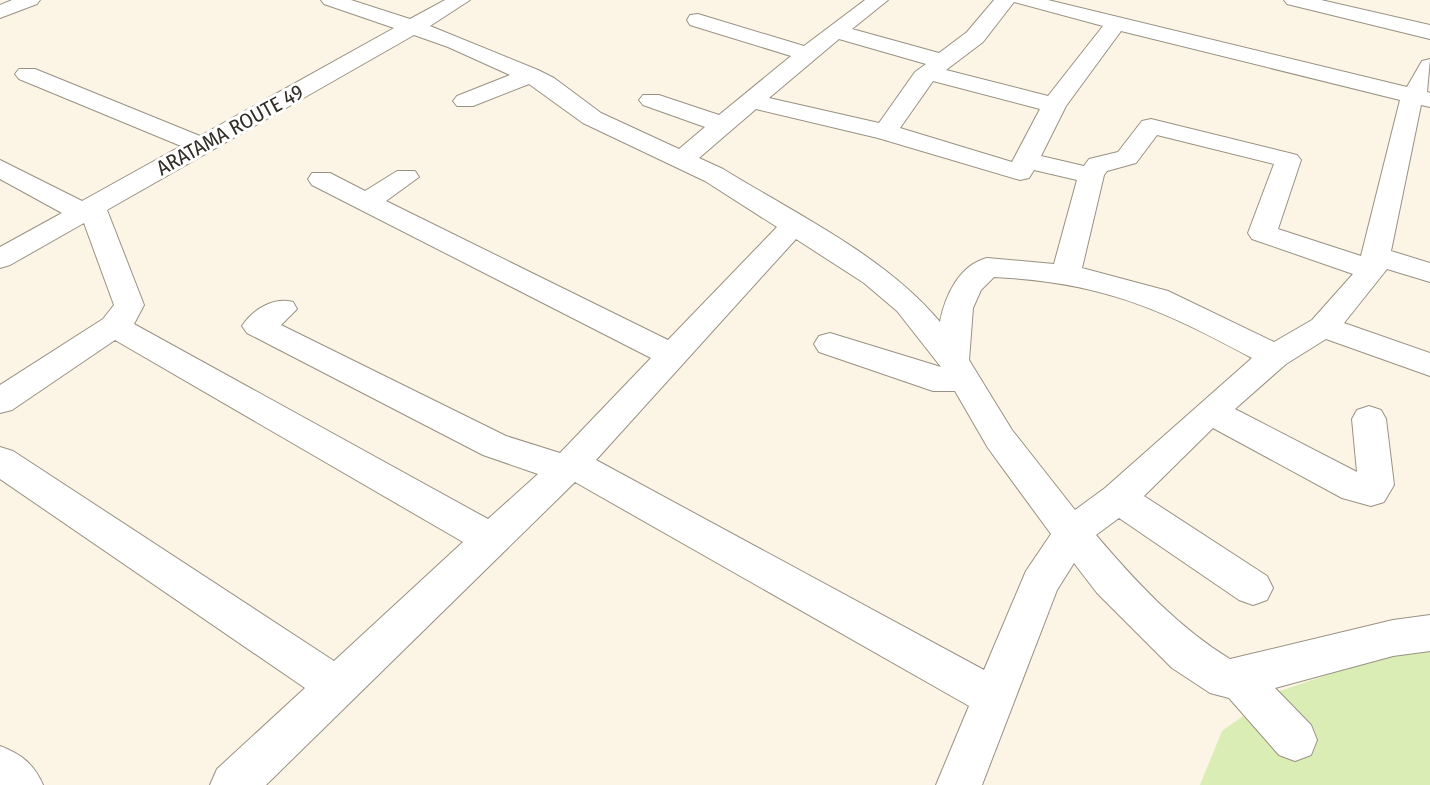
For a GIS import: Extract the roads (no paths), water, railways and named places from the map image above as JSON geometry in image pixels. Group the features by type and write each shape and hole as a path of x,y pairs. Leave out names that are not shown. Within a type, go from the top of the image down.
{"street":[{"path":"331,0 412,27 530,75 564,95 592,118 682,159 751,196 874,276 908,304 958,369 1000,439 1111,581 1187,655 1225,679 1238,678 1393,638 1430,634"},
{"name":"ARATAMA ROUTE 49","path":"0,259 460,0"},
{"path":"682,159 835,31 878,0"},
{"path":"885,132 923,77 975,37 1005,0"},
{"path":"1023,0 1422,98"},
{"path":"1295,0 1430,32"},
{"path":"717,7 691,25 808,54"},
{"path":"752,101 885,132 1020,172 1054,105 1116,23"},
{"path":"835,31 1054,105"},
{"path":"1422,98 1430,66"},
{"path":"27,74 202,146"},
{"path":"465,101 530,75"},
{"path":"959,785 1040,583 1072,533 1118,498 1210,411 1275,356 1323,327 1373,262 1394,184 1409,104 1422,98"},
{"path":"651,100 723,125"},
{"path":"1066,275 1091,175 1098,165 1128,158 1151,126 1288,160 1262,233 1373,262 1430,273"},
{"path":"1026,160 1091,175"},
{"path":"0,168 87,210 129,305 114,327 0,401"},
{"path":"366,201 406,177"},
{"path":"321,179 673,356"},
{"path":"233,785 568,467 794,225"},
{"path":"512,275 538,257"},
{"path":"958,369 954,317 971,278 987,267 1066,275 1144,294 1179,306 1275,356"},
{"path":"282,309 258,326 495,446 568,467 993,697"},
{"path":"114,327 491,539"},
{"path":"1323,327 1430,365"},
{"path":"830,344 933,379 958,369"},
{"path":"1210,411 1355,488 1371,492 1376,485 1369,419"},
{"path":"0,461 337,686"},
{"path":"1118,498 1253,588"},
{"path":"1238,678 1295,740"},
{"path":"0,768 20,785"}]}
